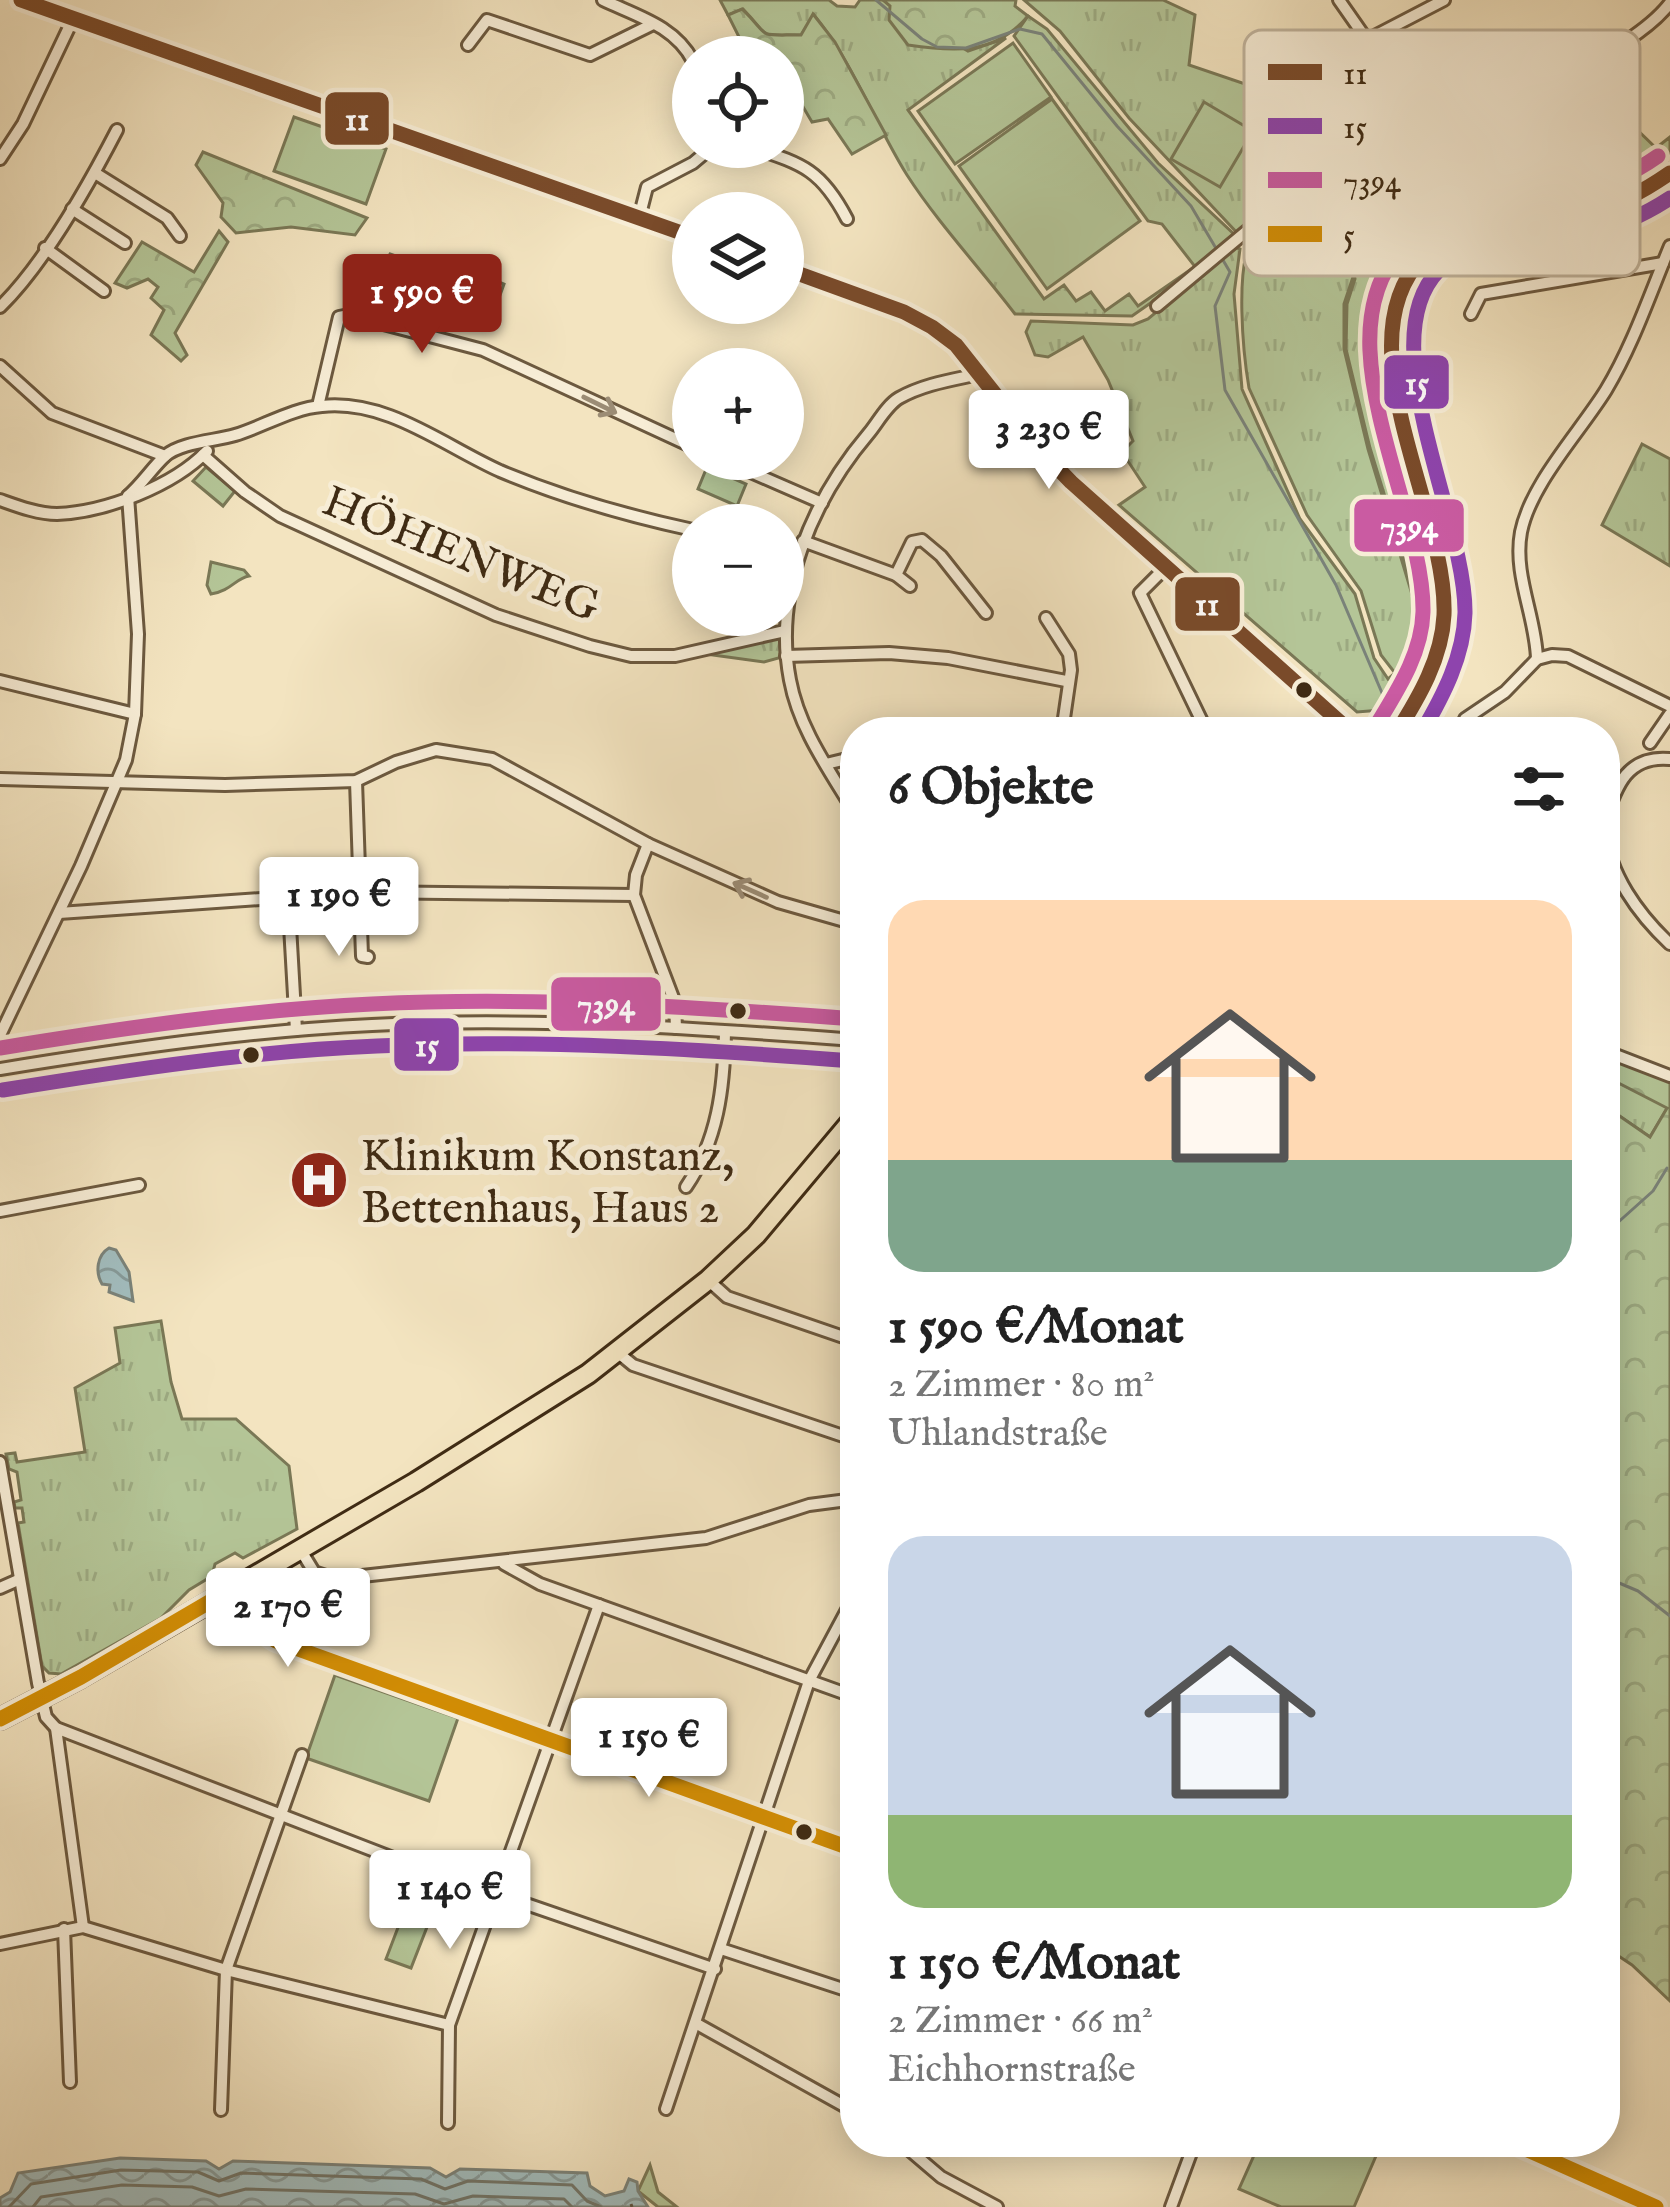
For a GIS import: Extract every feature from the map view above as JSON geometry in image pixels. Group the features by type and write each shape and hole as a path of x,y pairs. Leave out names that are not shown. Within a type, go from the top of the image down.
{"main road":[{"path":"1640,190 1669,176"},
{"path":"1405,276 1390,316 1390,363 1442,569 1445,611 1432,671 1406,717"},
{"path":"0,1719 472,1449 616,1351 708,1280 756,1234 840,1135"}],"street":[{"path":"21,0 672,230"},
{"path":"603,0 675,36"},
{"path":"1339,0 1360,30"},
{"path":"1386,30 1444,0"},
{"path":"1640,32 1670,3"},
{"path":"0,159 23,124 73,19"},
{"path":"469,45 487,20 590,55 653,24"},
{"path":"0,307 18,290 72,209 118,130"},
{"path":"804,166 832,190 847,219"},
{"path":"639,218 647,187 685,168"},
{"path":"94,173 167,218 180,236"},
{"path":"72,209 125,243"},
{"path":"1157,306 1244,234"},
{"path":"1466,717 1528,673 1537,659 1537,632 1520,570 1521,533 1532,499 1608,386 1670,246"},
{"path":"45,248 104,290"},
{"path":"1640,266 1663,262"},
{"path":"804,276 904,312 956,346 1036,446 1334,717"},
{"path":"1471,314 1481,294 1583,276"},
{"path":"319,406 339,317 373,320 484,350 672,437"},
{"path":"0,366 52,413 164,456"},
{"path":"804,540 856,448 895,400 930,385 979,374"},
{"path":"0,1035 119,784 135,714 138,634 128,496 164,456 319,406 371,410 550,491 672,524"},
{"path":"0,500 52,514 91,509 179,474 216,441"},
{"name":"HÖHENWEG","path":"203,455 280,516 496,615 590,646 631,656 675,656 763,636"},
{"path":"770,480 823,503"},
{"path":"896,575 912,542 922,540 941,556 986,613"},
{"path":"804,547 896,575 910,586"},
{"path":"1166,567 1140,592 1201,717"},
{"path":"1046,618 1069,654 1063,717"},
{"path":"785,636 796,704 840,788"},
{"path":"787,656 889,653 948,658 1066,681"},
{"path":"1537,659 1568,656 1670,710 1650,743"},
{"path":"0,680 135,714"},
{"path":"0,779 119,784 356,781 436,750 492,759 648,844 778,902 840,920"},
{"path":"1620,783 1649,757 1670,759"},
{"path":"826,764 840,761"},
{"path":"356,781 362,956 368,957"},
{"path":"648,844 636,874 634,896 675,1003 676,1028"},
{"path":"1620,878 1670,944"},
{"path":"59,913 286,894 466,890 634,896"},
{"path":"286,894 296,1030"},
{"path":"290,926 361,921"},
{"path":"0,1069 195,1039 473,1022 840,1039"},
{"path":"686,1187 703,1162 722,1100 725,1032"},
{"path":"1620,1057 1670,1076"},
{"path":"0,1211 140,1185"},
{"path":"708,1280 727,1297 840,1336"},
{"path":"616,1351 633,1365 840,1435"},
{"path":"0,1462 7,1550 19,1580 41,1699 46,1717 56,1727 280,1817 715,1969"},
{"path":"300,1549 314,1572 335,1580 706,1538 809,1505 840,1501"},
{"path":"501,1562 540,1584 840,1692"},
{"path":"0,1588 19,1580"},
{"path":"228,1591 252,1626 276,1641 840,1845"},
{"path":"448,2123 449,2025 599,1605"},
{"path":"666,2109 809,1681 840,1623"},
{"path":"56,1727 82,1927"},
{"path":"220,2110 226,1970 302,1755"},
{"path":"0,1944 82,1927 226,1970 449,2025"},
{"path":"64,1929 70,2083"},
{"path":"722,1949 840,1988"},
{"path":"697,2024 840,2104"},
{"path":"918,2157 941,2177 997,2207"},
{"path":"1171,2207 1190,2157"},
{"path":"1544,2157 1656,2207"}],"green space":[{"path":"720,0 829,0 837,6 855,7 860,0 883,0 968,51 1006,38 908,110 1044,299 1064,285 1076,301 1091,292 1105,311 1129,294 1138,306 1193,268 1195,272 1132,316 1015,314 907,175 841,53 814,15 801,35 770,35 743,9 728,15"},
{"path":"883,0 1016,0 1015,6 1028,16 988,44 925,47 908,45 889,20 890,6"},
{"path":"1024,0 1163,0 1195,15 1189,65 1244,84 1242,238 1129,118 1060,31"},
{"path":"742,9 765,33 801,35 813,14 835,42 886,135 852,154 828,119 812,122 804,108 804,36 738,36 728,15"},
{"path":"1028,16 1047,29 1158,163 1237,237 1196,268 1162,224 1148,221 1014,36"},
{"path":"1013,43 1051,97 955,164 918,111"},
{"path":"1052,99 1140,221 1047,289 959,166"},
{"path":"1204,102 1244,126 1244,146 1220,187 1171,159"},
{"path":"294,117 386,149 366,204 274,171"},
{"path":"1640,133 1656,148 1670,137 1670,155 1640,172"},
{"path":"203,152 367,218 355,235 291,227 236,233 221,217 223,203 196,165"},
{"path":"219,231 228,242 175,333 187,355 181,361 151,335 164,310 151,298 158,287 148,279 127,288 115,283 142,242 194,272"},
{"path":"1235,247 1240,249 1234,294 1242,389 1300,519 1355,594 1374,658 1388,679 1395,673 1381,655 1361,591 1307,515 1249,388 1245,354 1242,311 1244,270 1244,276 1353,276 1344,304 1344,349 1368,449 1418,614 1398,671 1407,662 1421,614 1370,448 1346,349 1347,304 1355,279 1386,276 1376,300 1369,345 1429,571 1434,611 1419,669 1394,709 1357,712 1119,505 1145,487 1122,452 1133,441 1108,380 1083,337 1048,357 1035,355 1026,332 1031,321 1133,325 1148,319"},
{"path":"390,254 477,284 487,277 504,284 491,320 457,302 352,270 355,259 368,267 384,268"},
{"path":"1642,444 1670,459 1670,566 1602,525"},
{"path":"206,467 235,491 223,506 193,481"},
{"path":"702,480 746,484 738,504 698,489"},
{"path":"211,562 244,570 249,576 211,594 207,585"},
{"path":"784,636 786,656 764,662 691,652"},
{"path":"1620,1057 1670,1076 1670,2001 1620,1957 1620,1116 1650,1137 1667,1108 1620,1084"},
{"path":"1620,1083 1668,1107 1650,1137 1620,1116"},
{"path":"161,1321 182,1419 236,1419 289,1466 297,1529 243,1558 235,1553 215,1564 212,1576 189,1590 161,1618 61,1674 49,1673 42,1666 18,1523 24,1522 22,1508 15,1508 14,1502 21,1500 17,1472 9,1469 6,1454 15,1453 17,1462 85,1452 75,1388 120,1363 115,1328"},
{"path":"289,1583 310,1586 291,1635 272,1625 255,1602"},
{"path":"335,1675 458,1718 429,1801 306,1758"},
{"path":"402,1917 427,1927 411,1968 386,1959"},
{"path":"1253,2157 1376,2157 1354,2207 1281,2207 1239,2189"},
{"path":"650,2165 658,2192 677,2207 658,2207 638,2191"}],"water":[{"path":"109,1248 116,1250 129,1272 133,1301 109,1292 110,1285 102,1284 98,1269"},
{"path":"120,2158 206,2161 219,2169 233,2161 430,2168 446,2177 460,2169 587,2173 590,2186 605,2196 624,2191 629,2179 637,2182 648,2207 0,2207 0,2198 10,2192 18,2173"}],"waterway":[{"path":"876,0 937,47 966,48 1020,29 1042,34 1191,206 1230,272 1215,306 1225,390 1336,585 1385,700 1382,704"},
{"path":"1620,1221 1653,1191 1667,1168"},
{"path":"1620,1583 1670,1616"}],"transit line":[{"name":"11","path":"21,0 672,230"},
{"name":"7394","path":"1640,167 1658,156"},
{"name":"11","path":"1640,191 1670,173"},
{"name":"15","path":"1640,215 1670,198"},
{"name":"11","path":"804,276 904,312 956,345 1071,482 1334,717"},
{"name":"7394","path":"1381,717 1414,655 1423,612 1419,569 1371,367 1371,319 1383,276"},
{"name":"11","path":"1406,717 1434,662 1444,615 1441,573 1394,380 1392,334 1401,292 1411,276"},
{"name":"15","path":"1430,717 1456,660 1465,613 1452,530 1417,386 1414,341 1420,302 1435,276"},
{"name":"7394","path":"0,1048 232,1015 432,1002 614,1004 840,1018"},
{"name":"15","path":"3,1090 236,1057 377,1046 615,1046 840,1060"},
{"name":"5","path":"228,1591 252,1626 276,1641 840,1845"},
{"name":"5","path":"0,1719 228,1591"},
{"name":"5","path":"1544,2157 1656,2207"}],"place":[{"name":"Klinikum Konstanz, Bettenhaus, Haus 2","path":"319,1180"}]}
